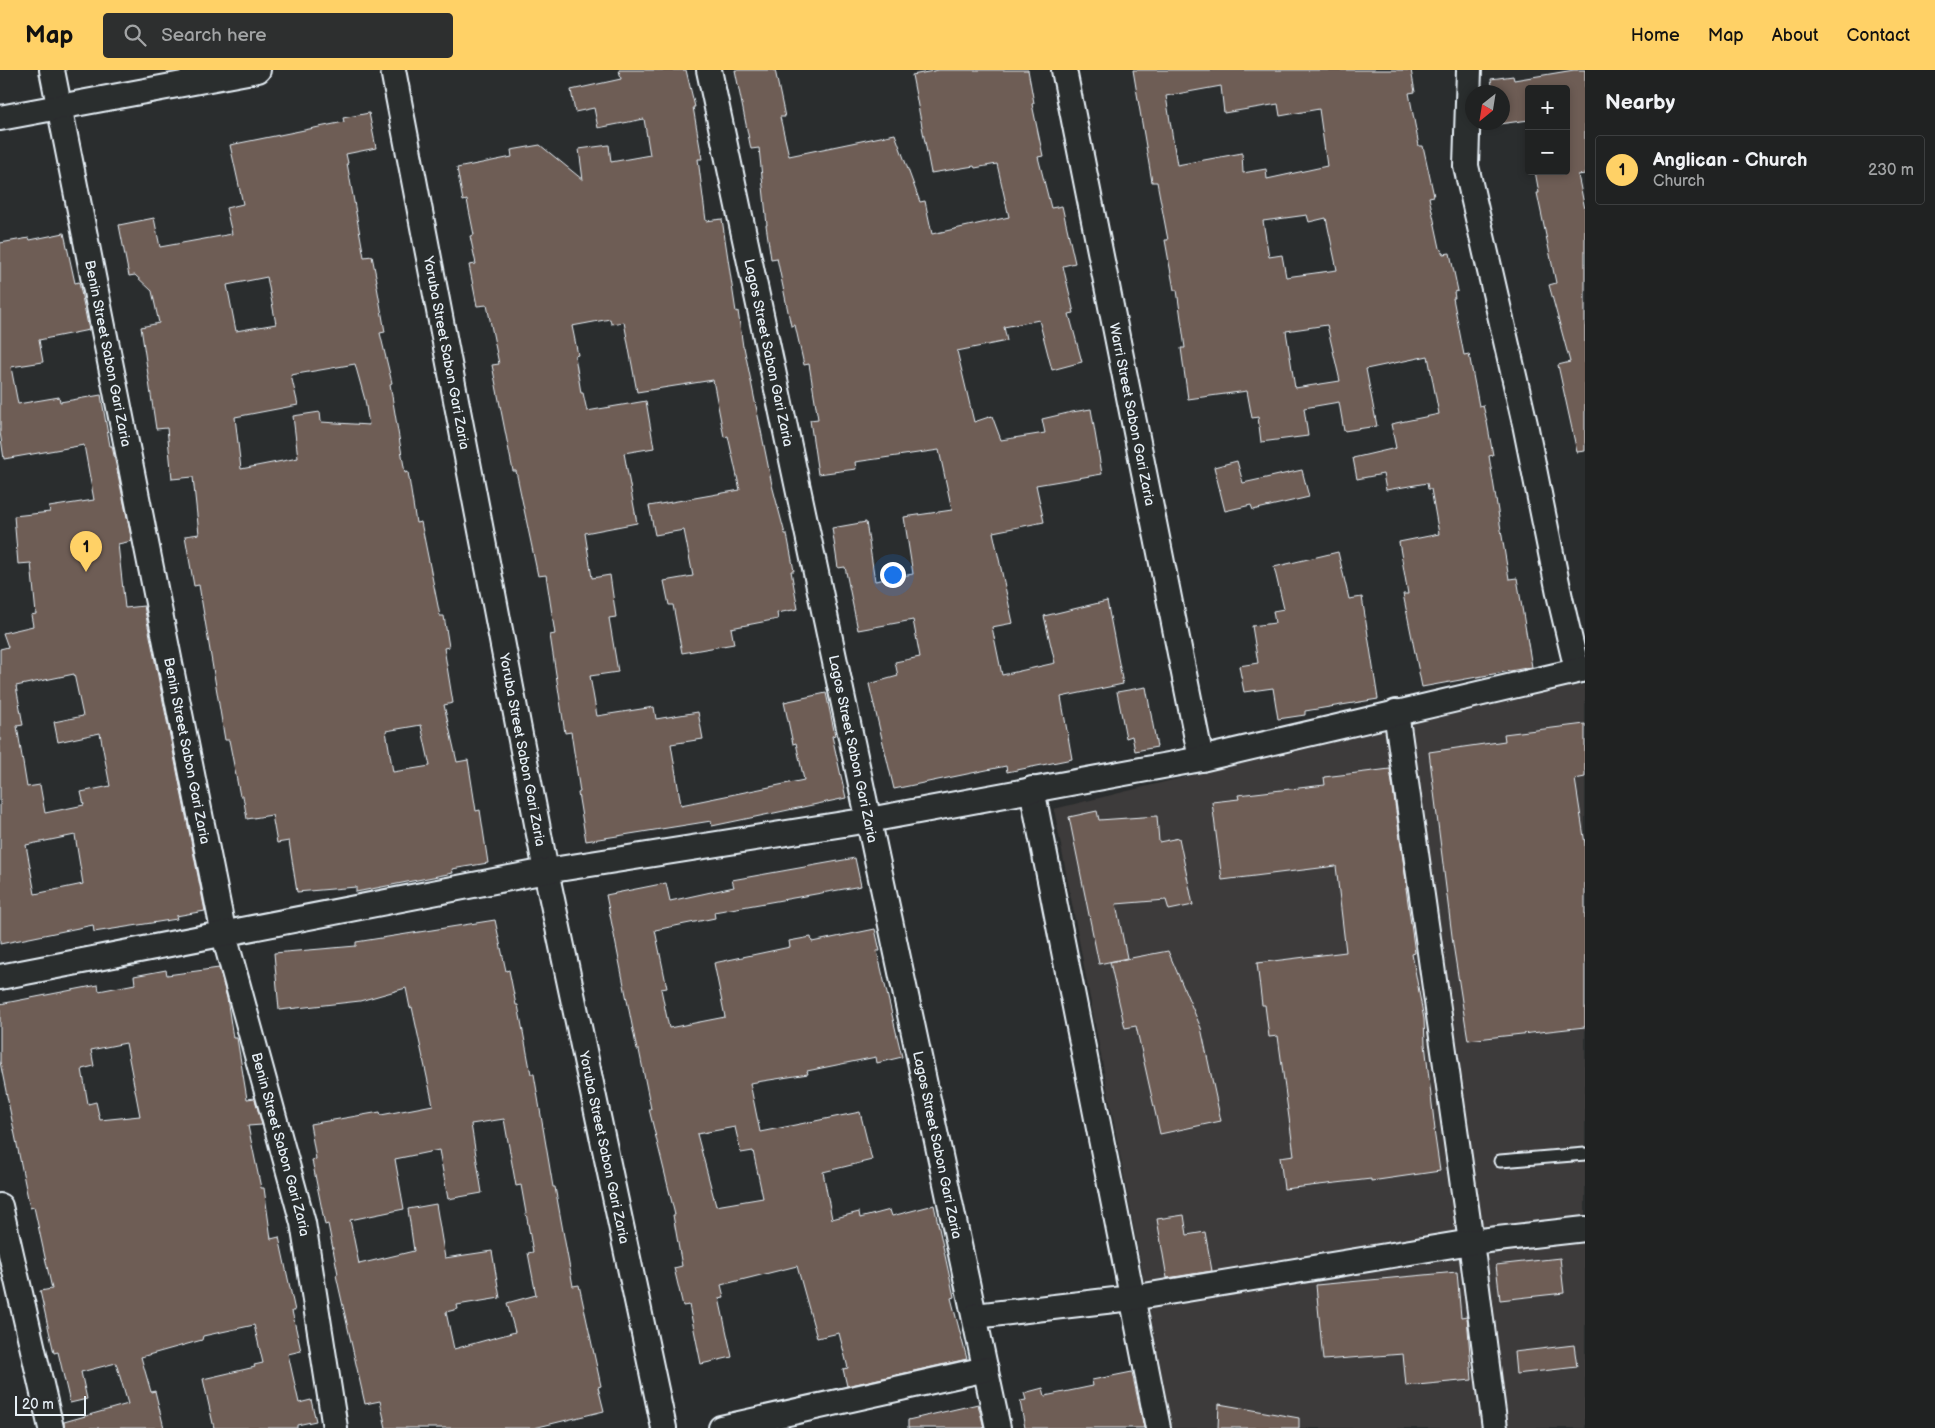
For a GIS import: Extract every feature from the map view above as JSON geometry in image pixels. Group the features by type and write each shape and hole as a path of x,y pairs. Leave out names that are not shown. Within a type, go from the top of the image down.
{"street":[{"name":"Benin Street Sabon Gari Zaria","path":"52,70 224,935 303,1223 335,1428"},
{"path":"0,118 258,70"},
{"name":"Yoruba Street Sabon Gari Zaria","path":"392,70 546,871 664,1428"},
{"name":"Lagos Street Sabon Gari Zaria","path":"709,70 998,1428"},
{"name":"Warri Street Sabon Gari Zaria","path":"1064,70 1201,759"},
{"path":"0,977 546,871 869,820 1201,759 1581,669 1560,598 1525,424 1466,166 1469,70"},
{"path":"1396,712 1471,1242 1495,1428"},
{"path":"1032,789 1158,1428"},
{"path":"0,1206 51,1428"},
{"path":"975,1316 1132,1298 1471,1242 1585,1229"},
{"path":"721,1428 986,1369"}],"lane":[{"path":"1500,1162 1585,1154"}],"shaded area":[{"path":"1585,685 1585,1428 1172,1428 1054,809 1554,687"}],"building":[{"path":"619,70 686,70 695,107 693,107 702,159 698,159 706,221 722,219 736,312 738,311 743,347 772,485 785,534 787,534 794,571 791,571 798,609 777,613 778,619 731,628 734,644 682,653 673,605 669,605 664,581 693,576 684,530 655,535 649,506 740,490 728,436 724,437 713,380 637,392 624,322 611,324 610,319 572,326 578,355 575,356 581,393 583,393 587,411 646,401 654,448 624,453 637,523 585,533 592,578 610,575 616,617 609,618 618,672 590,676 597,716 654,707 656,719 698,712 703,739 671,744 681,805 804,780 796,743 793,744 784,702 826,693 835,735 832,736 846,798 712,826 711,821 586,841 571,732 565,733 550,635 555,634 546,575 538,576 516,471 513,471 492,365 499,364 487,305 477,306 469,265 476,264 470,236 474,235 467,200 463,201 457,168 512,157 511,150 540,145 583,180 579,149 609,145 611,162 650,155 644,119 598,128 594,108 575,112 571,90 621,79"},
{"path":"735,70 775,70 785,117 780,117 789,156 895,134 920,202 925,201 932,234 1009,217 997,164 931,173 912,75 939,70 1028,70 1034,103 1032,104 1043,156 1038,157 1051,208 1062,206 1075,263 1063,266 1074,313 1069,314 1082,362 1052,370 1039,320 1004,327 1007,341 957,351 974,422 992,416 1001,440 1045,433 1042,419 1091,409 1102,474 1036,485 1044,522 993,532 1013,623 992,627 1002,675 1055,663 1044,616 1107,601 1123,684 1061,697 1072,759 1007,772 1006,766 894,789 869,684 898,676 895,662 920,657 913,620 858,630 845,567 838,568 832,528 866,522 875,581 913,574 904,517 952,510 939,450 855,462 856,469 818,474 810,420 818,419 809,364 804,365 795,325 791,326 777,258 771,259 759,148 751,149"},
{"path":"1133,70 1411,70 1415,92 1409,93 1419,146 1423,146 1434,196 1429,197 1440,248 1443,254 1450,253 1458,291 1454,292 1455,298 1453,298 1464,355 1469,354 1479,406 1483,405 1487,422 1493,455 1489,456 1509,579 1517,578 1532,667 1422,687 1403,594 1408,594 1399,542 1439,534 1431,489 1428,489 1427,483 1386,490 1383,474 1357,479 1353,458 1396,448 1391,424 1439,414 1428,356 1366,369 1377,426 1344,431 1339,402 1304,408 1308,436 1261,442 1258,417 1252,418 1247,391 1188,399 1181,348 1185,348 1177,290 1174,290 1165,240 1168,240 1157,182 1152,182","holes":["1221,86 1224,113 1278,104 1280,116 1319,109 1327,166 1267,179 1266,169 1243,173 1242,153 1177,165 1166,96","1307,215 1309,222 1326,218 1337,270 1286,277 1282,255 1269,257 1263,221","1327,325 1340,381 1295,388 1286,331"]},
{"path":"1574,70 1585,70 1585,174 1578,175 1585,209 1585,451 1577,452 1558,365 1570,362 1549,285 1556,283 1537,193 1539,193 1536,175 1570,175 1570,85 1525,85 1525,121 1510,123 1510,85 1492,85 1491,79 1513,76 1514,80"},
{"path":"369,113 376,148 346,154 347,163 364,257 372,256 377,281 385,332 380,333 392,383 390,384 405,473 408,472 416,523 421,522 440,616 444,616 449,647 444,648 453,703 444,705 457,762 468,760 476,811 480,810 488,863 452,869 453,873 356,892 356,887 297,892 289,841 277,843 272,815 247,819 243,796 240,796 229,740 225,740 199,585 194,586 185,536 199,534 193,477 172,479 167,428 156,429 141,327 159,323 152,291 135,275 129,276 119,225 154,218 160,247 232,234 226,208 243,204 230,145 344,122 343,118","holes":["267,277 276,324 236,331 227,285","355,364 365,400 369,425 321,422 320,412 293,416 298,458 241,469 235,417 298,405 291,375","421,725 430,766 393,772 386,731"]},
{"path":"64,233 75,283 79,282 89,330 39,340 43,362 11,367 18,404 59,397 60,402 101,395 110,446 112,446 132,541 118,544 125,608 144,606 205,911 176,916 177,919 94,932 93,925 0,944 0,649 8,647 3,633 33,626 31,615 36,614 31,563 18,564 14,516 50,512 49,507 94,500 84,445 4,459 0,432 0,243 29,238 30,240","holes":["74,674 83,716 54,722 58,742 100,733 110,786 81,792 84,805 45,813 40,785 27,787 17,726 23,725 16,686","75,835 83,884 35,894 26,845"]},
{"path":"1237,461 1243,483 1302,470 1309,497 1253,510 1251,505 1225,511 1214,467"},
{"path":"1338,552 1349,599 1362,597 1378,699 1305,711 1305,715 1278,719 1273,688 1244,692 1239,666 1258,663 1252,626 1275,623 1273,611 1284,609 1274,567"},
{"path":"1146,687 1157,747 1135,751 1132,736 1126,738 1117,692"},
{"path":"1585,724 1585,777 1575,779 1585,844 1585,1027 1468,1040 1453,944 1429,752 1505,741 1504,734"},
{"path":"1390,769 1415,953 1412,954 1424,1019 1434,1130 1440,1171 1371,1181 1371,1179 1284,1189 1280,1157 1294,1155 1278,1036 1269,1037 1265,1005 1262,1005 1257,963 1346,952 1336,866 1222,880 1212,802 1239,799 1238,795 1325,785 1324,777"},
{"path":"1097,811 1099,820 1157,816 1159,842 1179,838 1193,905 1169,910 1166,900 1116,904 1127,958 1099,964 1069,817"},
{"path":"855,858 861,886 714,912 715,918 655,930 667,988 661,989 669,1028 725,1017 714,963 790,947 789,941 811,937 812,942 875,929 880,951 877,951 902,1057 877,1063 876,1057 807,1071 808,1074 750,1083 760,1132 860,1112 872,1160 823,1172 832,1219 859,1212 860,1218 890,1210 892,1216 934,1205 954,1297 951,1298 967,1359 847,1386 843,1369 848,1368 839,1333 817,1338 797,1266 721,1285 724,1297 719,1298 732,1357 701,1364 689,1305 683,1306 674,1268 682,1266 673,1215 675,1215 649,1109 651,1109 639,1050 637,1050 606,895 666,883 670,901 734,887 732,880","holes":["735,1127 741,1153 753,1151 763,1198 716,1206 697,1134"]},
{"path":"495,920 506,971 509,970 516,1005 518,1005 531,1074 534,1074 553,1187 555,1187 573,1286 579,1285 601,1386 598,1387 604,1411 534,1428 386,1428 380,1401 365,1404 336,1275 338,1274 328,1224 325,1225 312,1160 316,1159 310,1124 380,1112 381,1115 433,1105 412,1007 410,1008 406,988 360,1001 279,1010 274,953 356,946 356,942","holes":["504,1119 516,1186 521,1185 533,1252 528,1253 536,1295 507,1303 515,1332 454,1349 446,1312 458,1309 457,1305 500,1298 492,1251 445,1258 436,1204 408,1209 414,1251 359,1264 350,1220 404,1209 395,1159 439,1150 448,1199 482,1193 471,1124"]},
{"path":"1168,951 1201,1028 1221,1121 1160,1134 1136,1026 1125,1028 1110,962"},
{"path":"219,968 227,998 233,1038 237,1038 247,1099 255,1098 262,1125 248,1126 261,1188 264,1188 271,1239 279,1237 295,1311 292,1311 301,1351 288,1354 299,1403 311,1400 316,1421 297,1425 297,1428 214,1428 203,1379 255,1367 254,1365 263,1363 254,1325 203,1336 202,1340 141,1357 151,1392 155,1391 164,1428 64,1428 64,1422 128,1404 116,1363 81,1372 87,1399 70,1403 58,1352 54,1353 40,1291 52,1289 34,1207 30,1208 0,1062 0,1004 98,985 99,991 135,984 134,976 166,970 167,975","holes":["126,1043 140,1116 100,1120 96,1102 88,1104 82,1069 94,1066 91,1050"]},
{"path":"1184,1215 1187,1235 1205,1232 1212,1271 1167,1278 1157,1219"},
{"path":"1560,1258 1564,1293 1500,1300 1496,1265"},
{"path":"1457,1272 1461,1317 1467,1316 1472,1380 1406,1386 1403,1354 1323,1360 1316,1285"},
{"path":"1574,1345 1577,1367 1516,1374 1514,1352"},
{"path":"1132,1372 1144,1428 1025,1428 1020,1401 1026,1400 1024,1393 1043,1388 1045,1396 1093,1386 1092,1380"},
{"path":"978,1404 984,1428 908,1428 908,1420"},
{"path":"1219,1404 1299,1418 1299,1428 1218,1428"}],"place":[{"name":"Anglican - Church","path":"86,572"}]}
